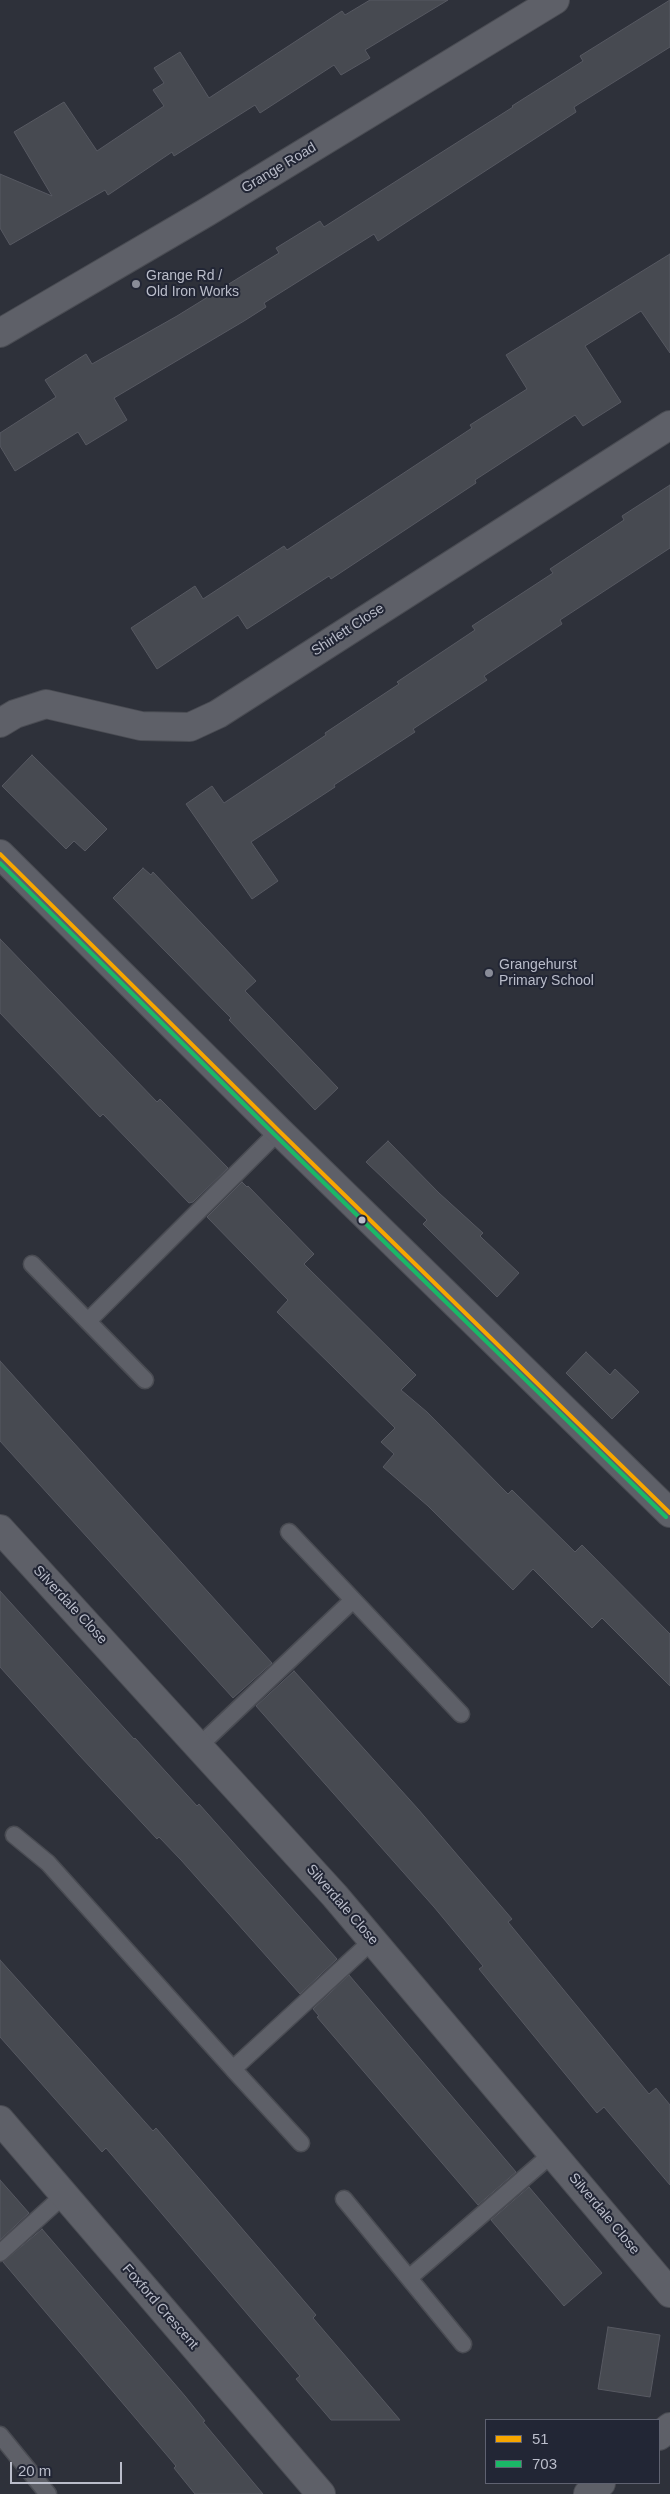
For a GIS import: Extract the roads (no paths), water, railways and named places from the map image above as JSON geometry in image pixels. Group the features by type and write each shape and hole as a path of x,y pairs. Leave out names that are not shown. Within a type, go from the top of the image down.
{"street":[{"name":"Grange Road","path":"0,333 215,206 555,0"},
{"name":"Shirlett Close","path":"0,723 15,714 46,704 141,726 190,727 226,708 670,425"},
{"path":"0,854 279,1131 670,1513"},
{"name":"Silverdale Close","path":"0,1529 199,1746 373,1940 670,2293"},
{"name":"Foxford Crescent","path":"0,2120 320,2494"},
{"path":"660,2435 670,2427"},
{"path":"588,2494 600,2484"}],"lane":[{"path":"88,1321 279,1131"},
{"path":"32,1264 145,1380"},
{"path":"289,1532 461,1714"},
{"path":"199,1746 353,1600"},
{"path":"14,1834 48,1863 301,2143"},
{"path":"233,2069 373,1940"},
{"path":"409,2278 553,2153"},
{"path":"0,2253 64,2195"},
{"path":"344,2199 463,2344"},
{"path":"0,2435 48,2494"}],"place":[{"name":"Grange Rd / Old Iron Works","path":"136,284"},
{"name":"Grangehurst Primary School","path":"489,973"}]}
